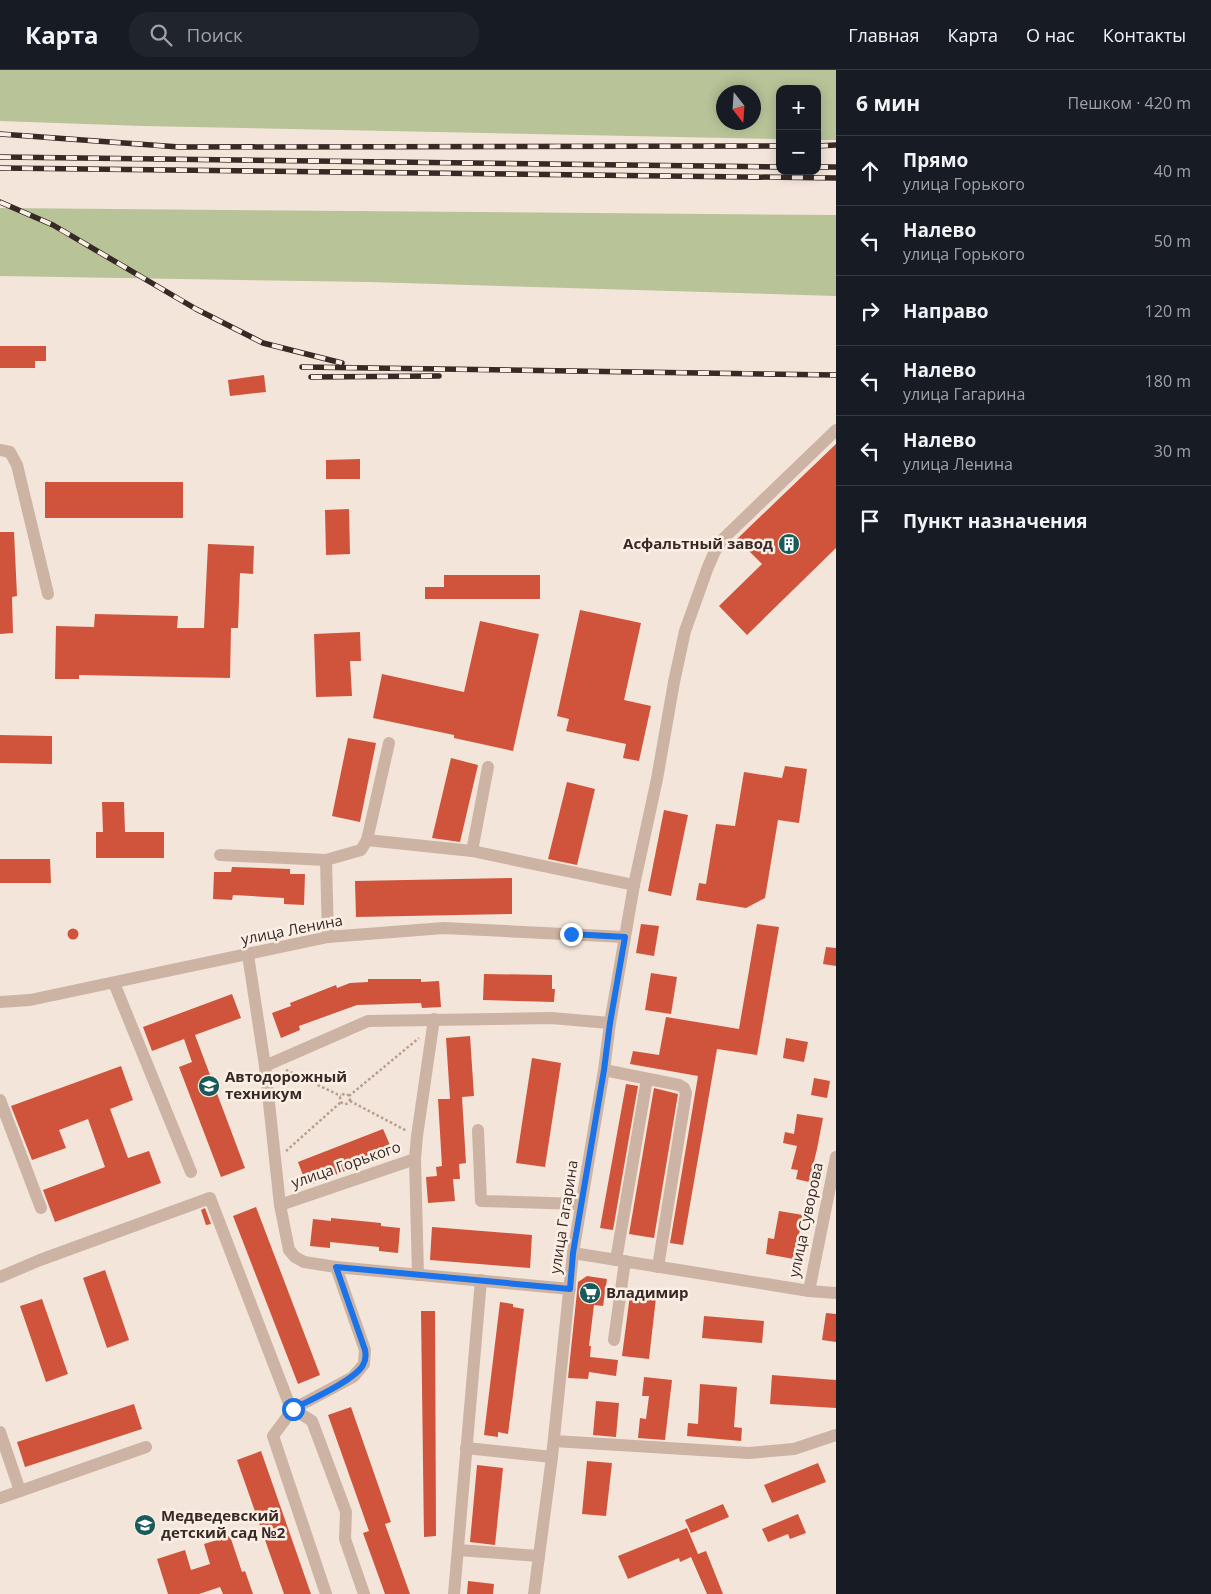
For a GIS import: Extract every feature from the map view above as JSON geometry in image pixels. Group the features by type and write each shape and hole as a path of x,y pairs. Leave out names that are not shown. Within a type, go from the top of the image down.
{"street":[{"name":"улица Гагарина","path":"534,1594 554,1441 573,1253 634,885 658,779 681,648 695,601 708,567 715,551 724,538 836,430"},
{"path":"0,450 10,452 18,465 48,594"},
{"path":"220,855 312,861 326,860 361,850 367,840 389,743"},
{"path":"472,851 488,767"},
{"path":"367,840 472,851 634,885"},
{"path":"326,860 328,937"},
{"name":"улица Ленина","path":"0,1002 30,1000 328,937 444,928 625,937"},
{"path":"248,955 268,1064 280,1205"},
{"path":"114,983 191,1172"},
{"path":"268,1064 368,1021 550,1018 610,1023"},
{"name":"улица Горького","path":"336,1267 304,1262 295,1257 290,1250 280,1205 415,1159 434,1019"},
{"path":"604,1070 679,1085 684,1088 686,1093 658,1267"},
{"path":"614,1340 620,1261 647,1079"},
{"path":"0,1100 41,1208"},
{"path":"478,1130 481,1201 581,1204"},
{"name":"улица Суворова","path":"809,1290 836,1157"},
{"path":"415,1159 418,1275"},
{"path":"0,1277 40,1260 210,1198 288,1401 293,1409 312,1421 346,1512 345,1538 364,1594"},
{"path":"573,1253 836,1293"},
{"path":"326,1594 273,1436 293,1409 353,1377 364,1364 365,1350 336,1267 570,1289"},
{"path":"454,1594 481,1280"},
{"path":"0,1432 20,1491"},
{"path":"554,1441 749,1453 794,1449 836,1435"},
{"path":"0,1498 146,1447"},
{"path":"466,1448 552,1457"},
{"path":"458,1550 539,1556"}],"path":[{"path":"349,1096 416,1040 421,1038 431,1039"},
{"path":"268,1064 341,1096 345,1094 349,1096"},
{"path":"275,1160 341,1102 341,1096"},
{"path":"349,1096 350,1101"},
{"path":"350,1101 417,1136"},
{"path":"341,1102 346,1104 350,1101"}],"green space":[{"path":"0,70 836,70 836,140 821,140 821,85 776,85 776,139 143,126 0,121"},
{"path":"0,208 836,215 836,296 369,282 0,276"}],"building":[{"path":"0,346 46,346 46,361 35,361 35,368 0,368"},
{"path":"264,375 266,392 230,396 228,380"},
{"name":"Асфальтный завод","path":"836,444 836,548 747,635 719,606 762,564 737,539"},
{"path":"360,459 360,479 326,479 326,460"},
{"path":"45,482 183,482 183,518 45,518"},
{"path":"349,509 350,554 326,555 325,510"},
{"path":"0,532 14,532 17,596 12,597 13,633 0,634"},
{"path":"208,544 254,546 253,574 240,573 238,628 231,628 230,678 79,675 79,679 55,679 56,626 94,627 95,614 178,616 177,628 204,628"},
{"path":"444,575 540,575 540,599 425,599 425,587 444,587"},
{"path":"580,610 641,623 624,700 651,706 639,761 623,758 626,744 566,731 569,719 557,716"},
{"path":"480,621 539,634 513,751 454,738 454,735 373,718 382,674 464,692"},
{"path":"360,632 361,661 350,661 352,696 316,697 314,634"},
{"path":"0,735 52,736 52,764 0,763"},
{"path":"348,738 376,743 360,822 332,816"},
{"path":"451,758 478,765 460,842 432,838"},
{"path":"785,766 807,769 799,823 778,820 765,898 746,908 696,900 699,883 706,884 716,824 735,826 744,772 782,778"},
{"path":"567,782 595,789 577,865 548,859"},
{"path":"102,802 124,802 125,832 164,832 164,858 96,858 96,832 103,832"},
{"path":"664,810 688,815 671,896 648,891"},
{"path":"0,859 50,859 51,883 0,883"},
{"path":"232,867 290,869 290,874 305,874 304,905 284,904 284,898 233,895 232,900 213,899 214,872 231,872"},
{"path":"512,878 512,914 356,917 355,881"},
{"path":"641,924 659,926 654,956 636,953"},
{"path":"757,924 779,927 757,1055 717,1049 683,1245 670,1243 698,1076 630,1064 633,1051 659,1055 666,1017 739,1029"},
{"path":"71,929 75,929 78,934 77,938 71,939 68,936 68,932"},
{"path":"826,947 836,948 836,966 823,964"},
{"path":"651,973 677,977 671,1014 645,1010"},
{"path":"484,974 552,975 552,989 555,989 554,1002 483,1000"},
{"path":"368,979 421,979 421,982 439,981 441,1007 422,1008 421,1003 357,1005 299,1026 300,1030 281,1038 272,1013 291,1006 290,1003 336,985 337,988 350,983 368,982"},
{"path":"232,994 241,1018 195,1035 245,1168 221,1177 179,1067 192,1062 184,1039 152,1051 143,1027"},
{"path":"470,1036 474,1096 462,1097 466,1163 459,1164 460,1179 453,1179 455,1201 428,1203 426,1177 437,1176 436,1167 442,1166 438,1099 450,1099 446,1038"},
{"path":"786,1038 808,1042 804,1062 783,1058"},
{"path":"532,1058 561,1063 545,1167 516,1163"},
{"path":"121,1066 133,1100 110,1109 128,1158 149,1151 161,1183 55,1222 43,1190 105,1167 88,1119 59,1130 66,1148 32,1160 11,1106"},
{"path":"814,1078 830,1081 827,1098 811,1095"},
{"path":"626,1084 638,1086 613,1230 600,1228"},
{"path":"654,1088 678,1094 654,1238 629,1234"},
{"path":"797,1114 823,1118 809,1182 796,1179 798,1170 791,1169 797,1146 783,1143 785,1132 794,1134"},
{"path":"383,1129 393,1152 307,1186 298,1162"},
{"path":"256,1207 320,1375 298,1384 233,1216"},
{"path":"205,1208 211,1224 206,1225 201,1210"},
{"path":"779,1211 803,1215 794,1259 766,1254 768,1238 774,1239"},
{"path":"331,1218 381,1223 381,1226 400,1228 398,1253 379,1251 379,1247 330,1242 330,1248 310,1246 313,1219 331,1221"},
{"path":"432,1227 532,1235 530,1268 430,1260"},
{"path":"105,1270 129,1340 107,1348 83,1278"},
{"path":"587,1276 607,1279 603,1306 594,1305 589,1346 591,1346 590,1357 618,1360 616,1376 589,1372 588,1379 568,1378 578,1282"},
{"path":"630,1295 656,1298 649,1359 622,1356"},
{"path":"42,1299 68,1374 46,1382 20,1306"},
{"path":"500,1302 513,1304 513,1307 524,1309 508,1434 498,1432 498,1437 484,1435"},
{"path":"421,1311 435,1311 436,1536 424,1537"},
{"path":"826,1313 836,1314 836,1342 822,1340"},
{"path":"704,1316 764,1321 762,1343 702,1338"},
{"path":"772,1375 836,1380 836,1408 770,1404"},
{"path":"644,1377 672,1380 665,1440 638,1438 640,1418 646,1419 649,1396 642,1396"},
{"path":"700,1384 737,1387 734,1427 742,1428 741,1441 687,1436 688,1423 698,1424"},
{"path":"596,1401 619,1403 616,1437 593,1435"},
{"path":"134,1404 142,1429 25,1467 17,1442"},
{"path":"351,1407 391,1522 385,1524 410,1594 385,1594 363,1533 369,1531 328,1415"},
{"path":"261,1451 311,1594 284,1594 237,1460"},
{"path":"587,1461 612,1463 606,1516 582,1514"},
{"path":"818,1463 826,1482 772,1503 764,1485"},
{"path":"477,1465 503,1468 495,1545 470,1542"},
{"path":"723,1504 729,1517 691,1533 685,1520"},
{"path":"798,1514 806,1533 790,1539 788,1534 768,1542 762,1529"},
{"path":"687,1528 698,1554 706,1551 723,1594 707,1594 691,1557 680,1562 679,1558 628,1579 618,1556"},
{"path":"230,1536 242,1572 245,1571 253,1594 223,1594 220,1587 199,1594 168,1594 157,1559 185,1550 191,1570 210,1564 204,1544"},
{"path":"468,1581 494,1584 493,1594 467,1594"}],"railway":[{"path":"0,134 179,147 776,146"},
{"path":"821,146 836,145"},
{"path":"0,157 776,167"},
{"path":"821,167 836,167"},
{"path":"0,168 836,178"},
{"path":"0,202 53,225 196,309 263,343 342,363"},
{"path":"302,367 836,375"},
{"path":"311,377 439,376"}],"place":[{"name":"Асфальтный завод","path":"789,544"},
{"name":"Автодорожный техникум","path":"209,1086"},
{"name":"Владимир","path":"590,1293"},
{"name":"Медведевский детский сад №2","path":"145,1525"}],"route":[{"path":"293,1409 353,1377 364,1364 365,1350 336,1267 570,1289 573,1253 625,937 571,934"}]}
